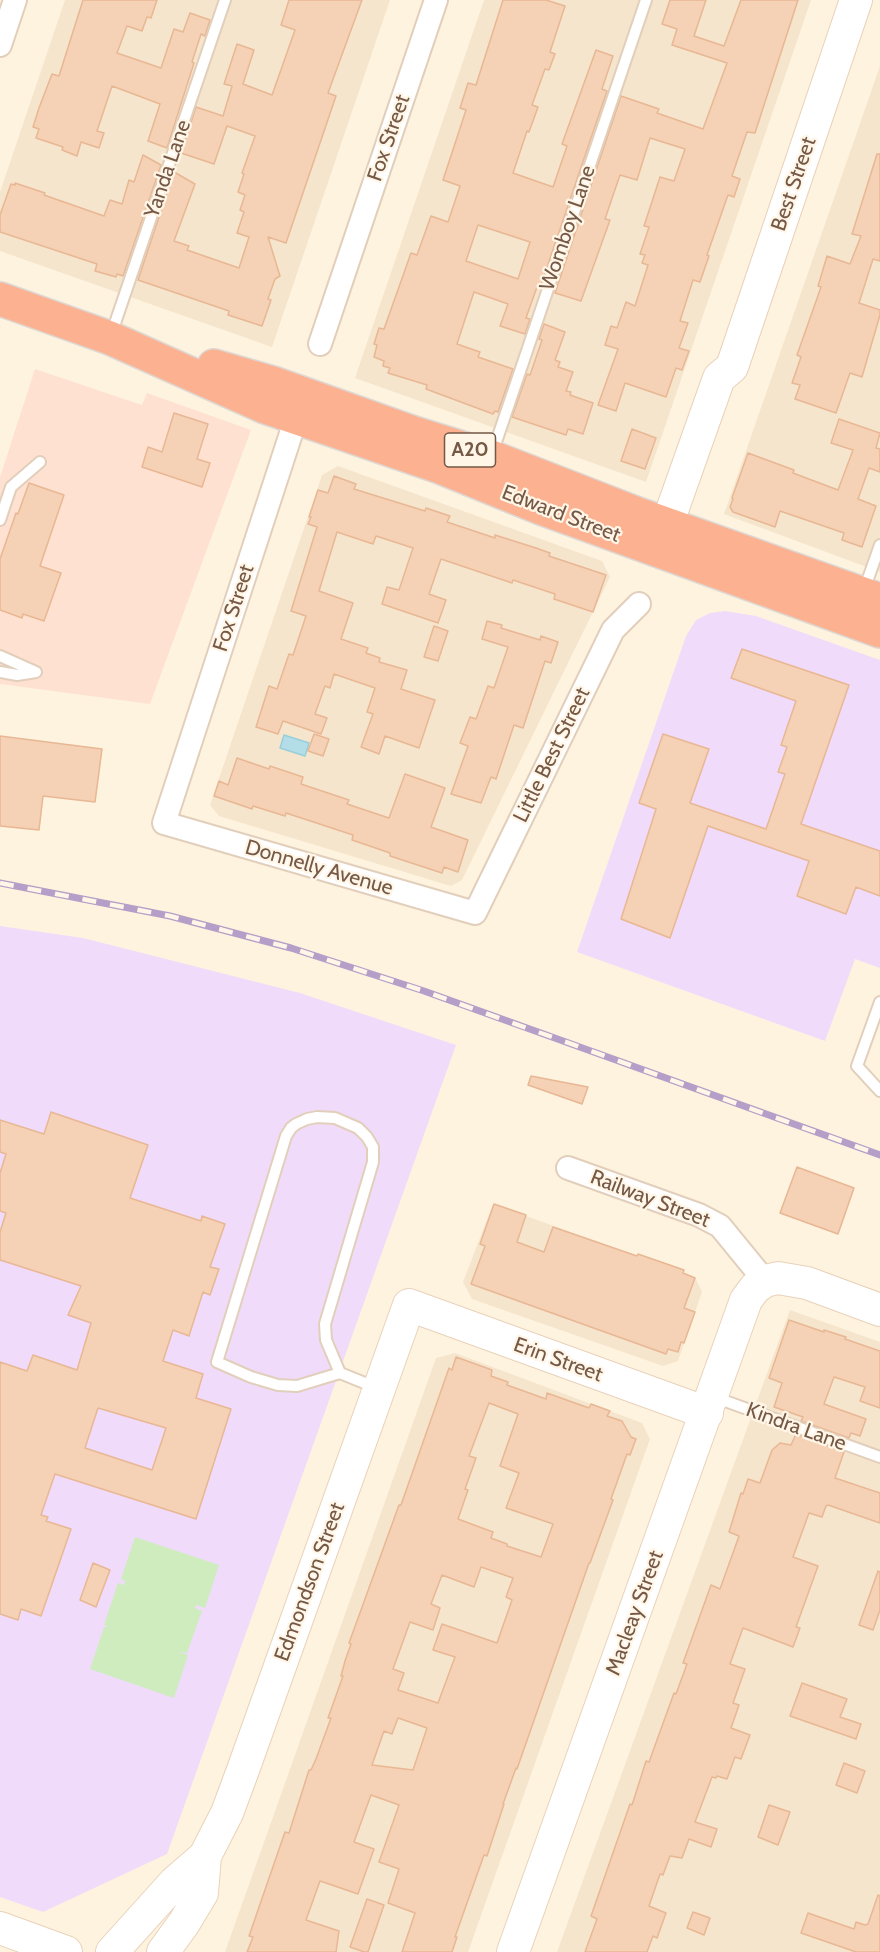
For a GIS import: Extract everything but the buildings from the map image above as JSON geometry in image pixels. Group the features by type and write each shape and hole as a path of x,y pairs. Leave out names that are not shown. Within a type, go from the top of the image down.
{"highway":[{"name":"Edward Street","path":"0,299 110,338 266,380 300,405 440,467 541,508 673,541 872,597"},
{"name":"Edward Street","path":"300,405 414,433 491,457 673,541 880,631"}],"street":[{"path":"0,45 15,0"},
{"name":"Fox Street","path":"320,344 436,0"},
{"name":"Best Street","path":"673,541 719,378 732,367 856,0"},
{"name":"Fox Street","path":"164,823 300,405"},
{"name":"Little Best Street","path":"475,913 613,630 639,604"},
{"name":"Donnelly Avenue","path":"164,823 475,913"},
{"name":"Railway Street","path":"568,1168 699,1215 720,1226 765,1281"},
{"path":"765,1281 778,1278 793,1279 880,1310"},
{"name":"Macleay Street","path":"513,1952 746,1300 754,1288 765,1281"},
{"name":"Erin Street","path":"409,1305 710,1405"},
{"name":"Edmondson Street","path":"112,1952 175,1882 205,1856 227,1813 409,1305"},
{"name":"Edmondson Street","path":"163,1952 202,1893 205,1856"},
{"path":"0,1928 66,1952"}],"lane":[{"name":"Yanda Lane","path":"110,338 225,0"},
{"name":"Womboy Lane","path":"491,457 646,0"},
{"path":"0,520 12,487 40,462"},
{"path":"872,597 880,545"},
{"path":"0,656 36,672 17,675 0,672"},
{"path":"880,1002 857,1066 880,1091"},
{"path":"340,1373 326,1340 326,1324 374,1161 373,1148 358,1128 335,1118 317,1117 296,1124 286,1136 217,1362 251,1377 278,1385 297,1386 340,1373 379,1389"},
{"name":"Kindra Lane","path":"710,1405 880,1457"}],"shaded area":[{"path":"65,0 390,0 272,347 0,251 0,192"},
{"path":"484,0 811,0 646,482 355,378"},
{"path":"880,66 880,572 724,514"},
{"path":"35,369 142,405 147,393 251,430 150,704 0,684 0,477"},
{"path":"338,466 602,561 610,577 462,880 451,886 219,816 210,805 322,475"},
{"path":"725,611 756,616 880,660 880,968 855,959 825,1041 577,952 686,636 696,620 710,613"},
{"path":"0,926 83,938 300,993 456,1045 167,1854 43,1912 0,1897"},
{"path":"493,1204 695,1277 702,1292 678,1361 663,1366 472,1299 463,1282"},
{"path":"790,1310 880,1342 880,1952 557,1952"},
{"path":"455,1353 642,1423 650,1439 468,1952 225,1952 436,1358"}],"green space":[{"path":"135,1537 219,1565 205,1608 196,1605 195,1608 202,1611 187,1653 179,1652 188,1655 174,1698 90,1669 104,1627 109,1627 104,1625 118,1583 124,1585 125,1581 121,1579"}],"water":[{"path":"284,735 309,743 305,756 280,748"}],"railway":[{"path":"0,883 170,916 291,948 424,991 880,1155"}]}
